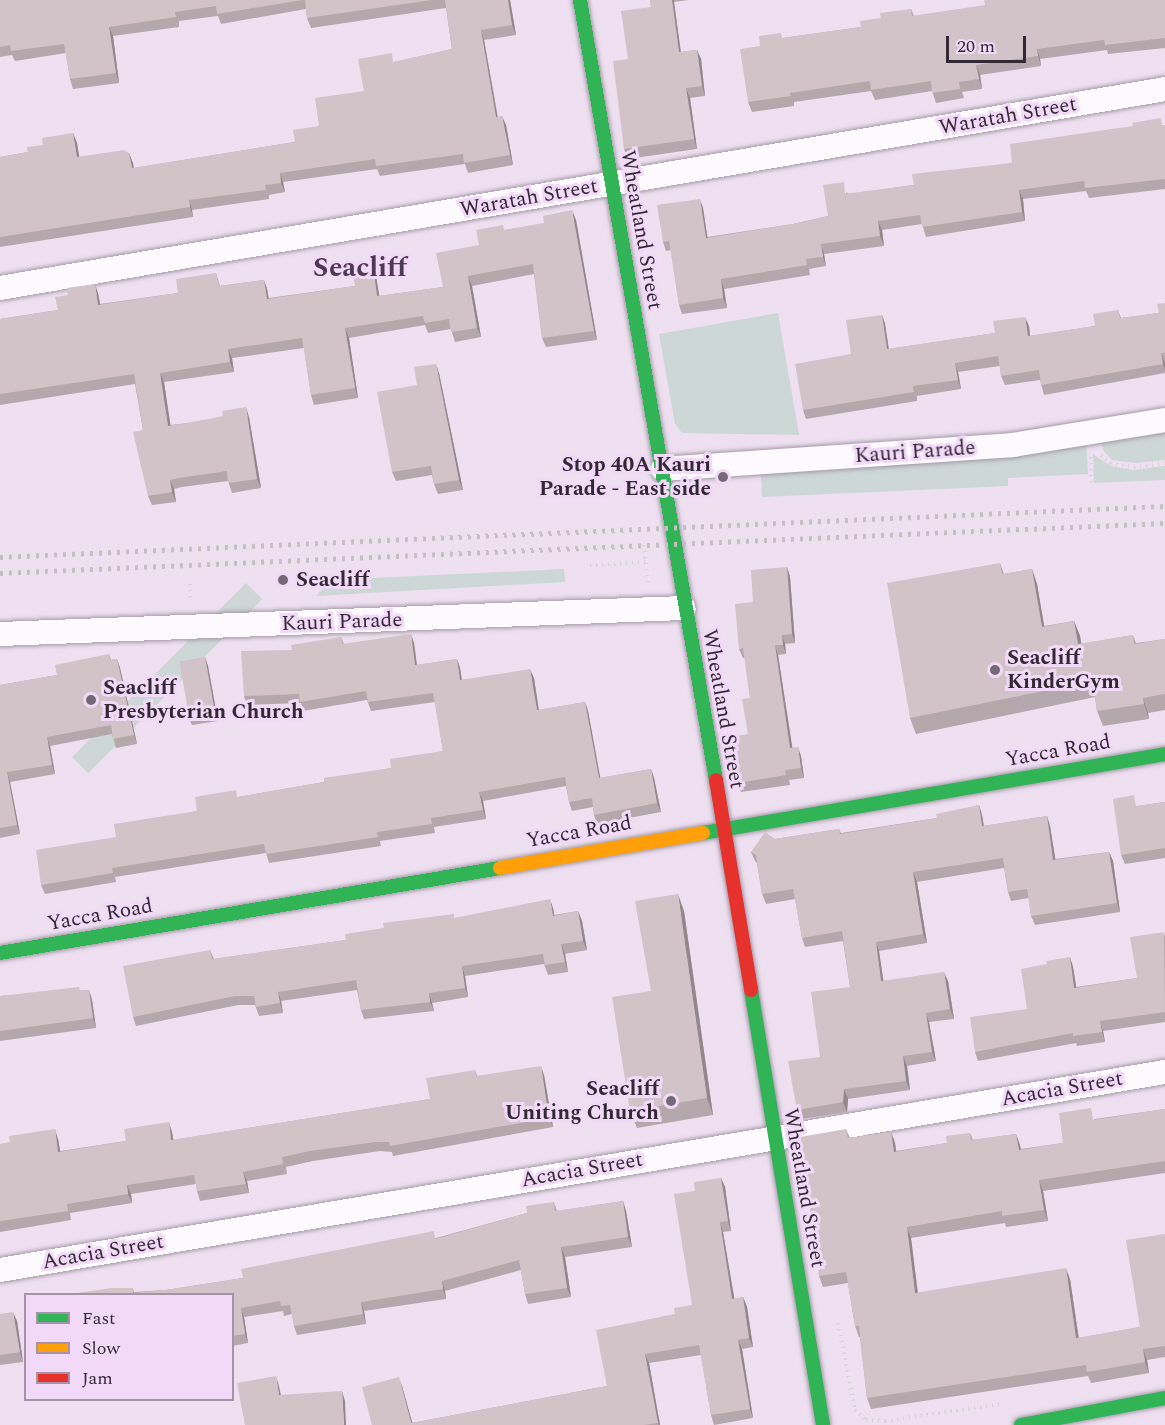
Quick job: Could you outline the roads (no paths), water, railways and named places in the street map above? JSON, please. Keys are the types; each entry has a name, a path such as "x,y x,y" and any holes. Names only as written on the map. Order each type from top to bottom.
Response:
{"street":[{"name":"Wheatland Street","path":"580,0 663,469 684,608 824,1425"},
{"name":"Waratah Street","path":"0,288 1165,90"},
{"name":"Kauri Parade","path":"663,469 1013,445 1165,420"},
{"name":"Kauri Parade","path":"0,634 684,608"},
{"name":"Yacca Road","path":"0,953 1165,754"},
{"name":"Acacia Street","path":"0,1269 1165,1072"},
{"path":"1021,1425 1165,1398"}],"railway":[{"path":"0,557 1165,506"},
{"path":"0,573 1165,523"}],"place":[{"name":"Stop 40A Kauri Parade - East side","path":"723,477"},
{"name":"Seacliff","path":"283,580"},
{"name":"Seacliff KinderGym","path":"995,670"},
{"name":"Seacliff Presbyterian Church","path":"91,700"},
{"name":"Seacliff Uniting Church","path":"671,1101"}],"district":[{"name":"Seacliff","path":"360,269"}]}
